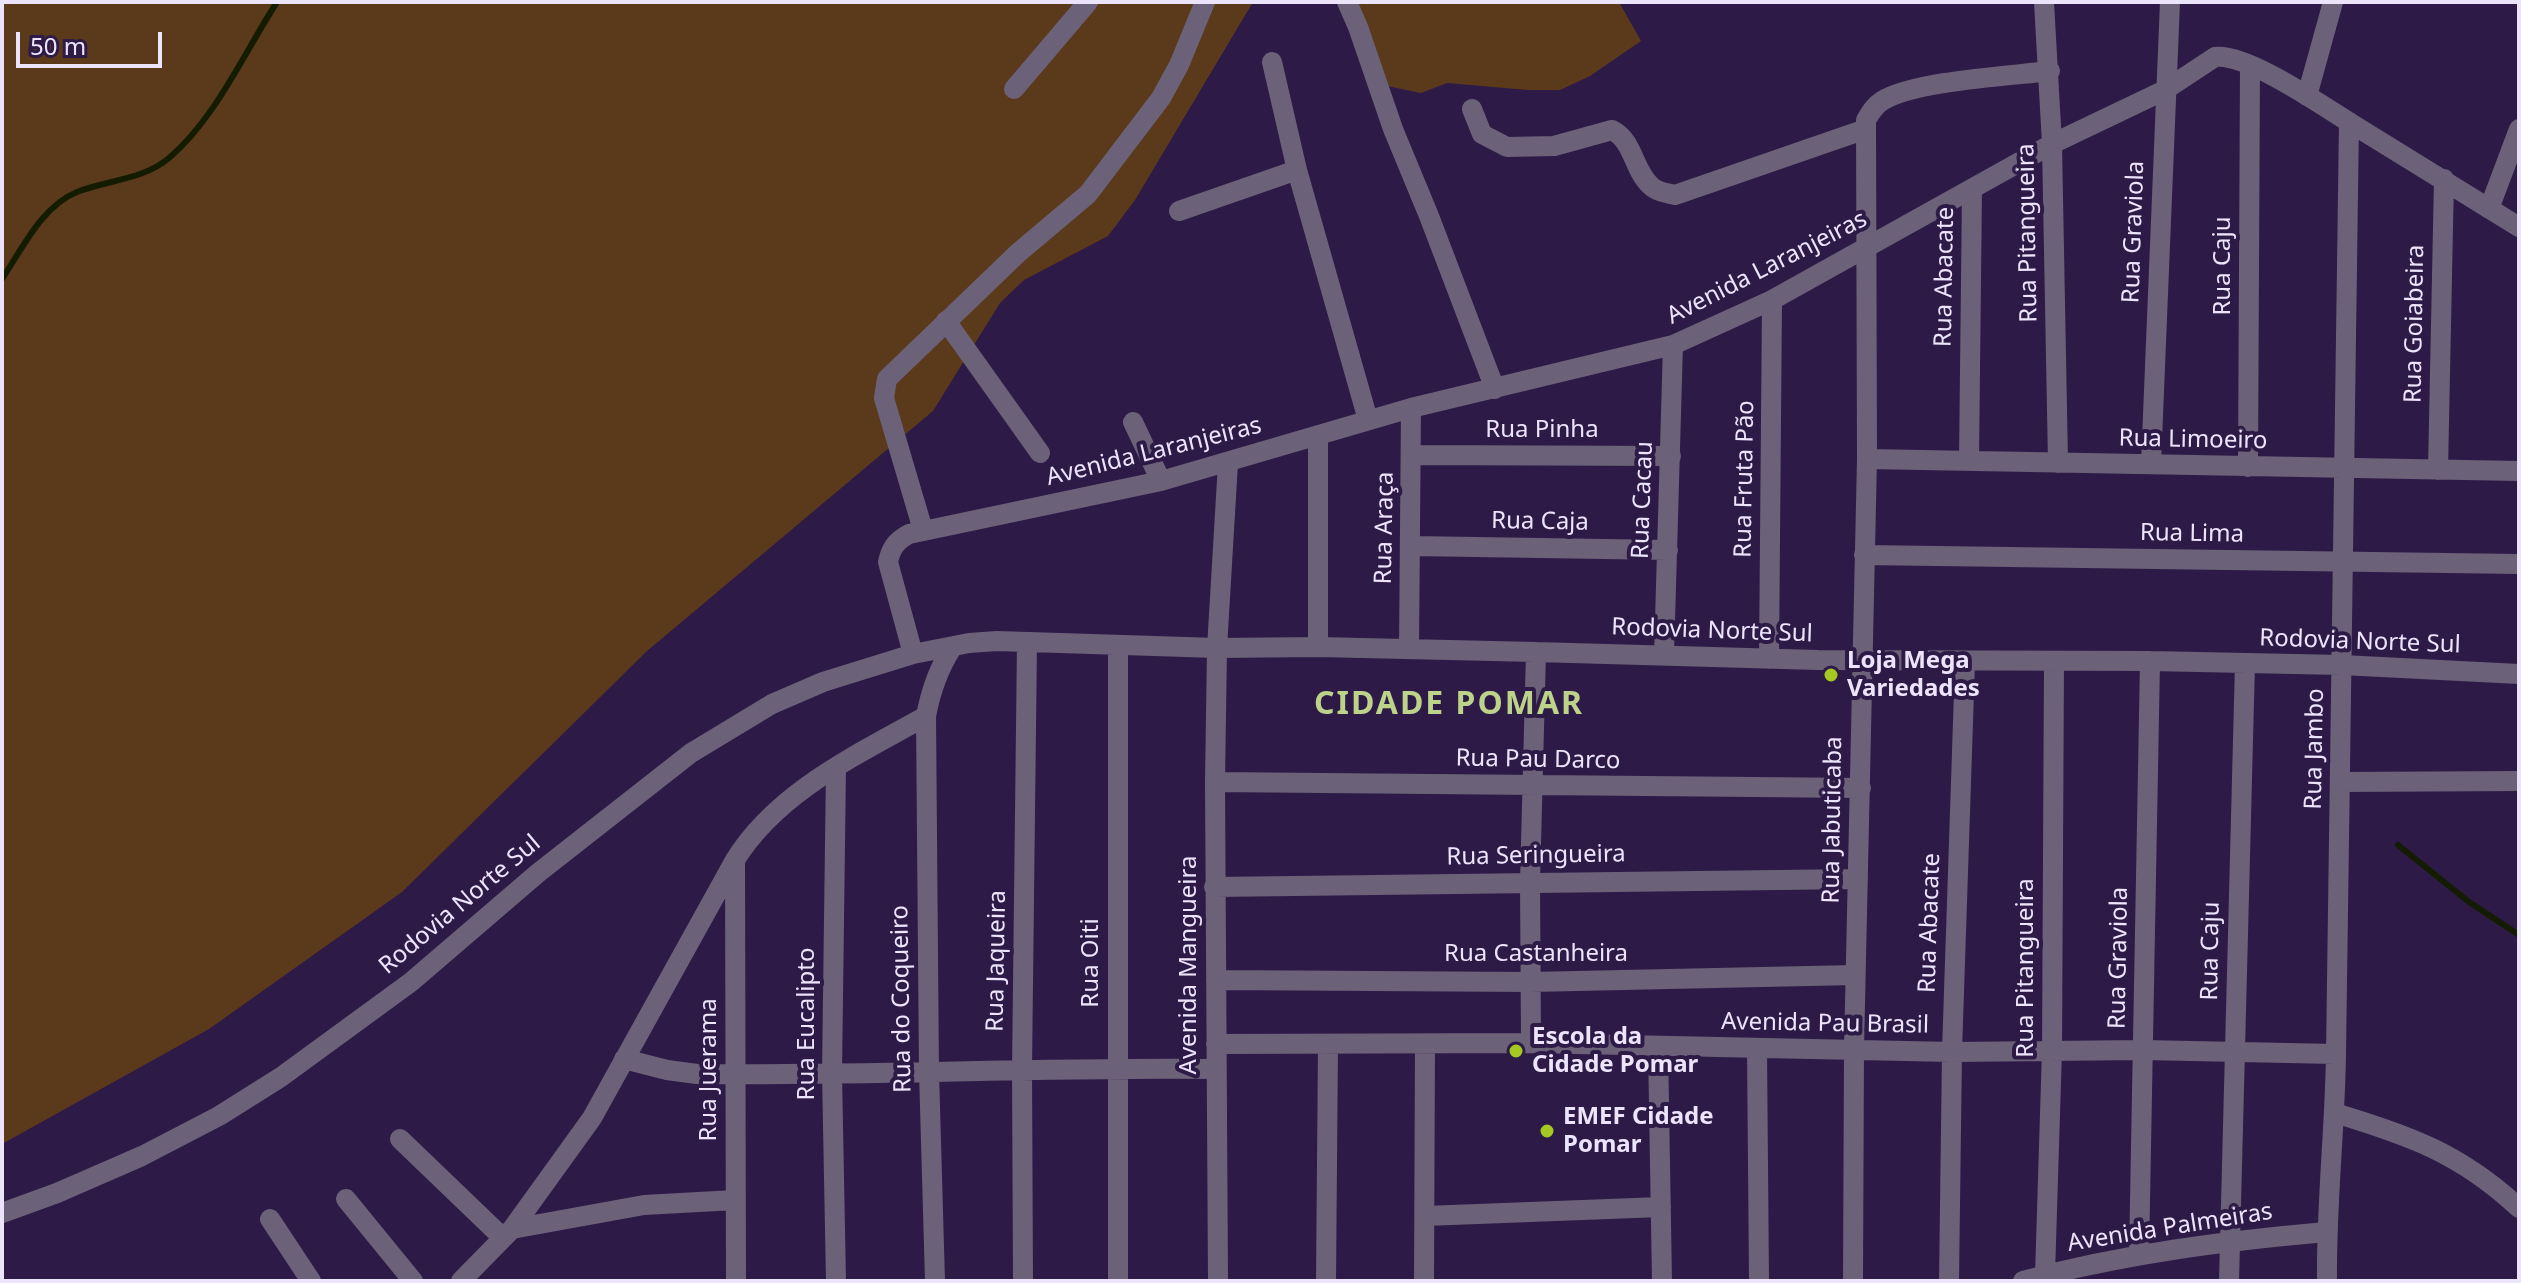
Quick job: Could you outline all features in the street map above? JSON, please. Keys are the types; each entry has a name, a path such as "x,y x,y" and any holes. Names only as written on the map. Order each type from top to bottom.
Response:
{"street":[{"path":"1014,89 1088,2"},
{"path":"923,530 884,391 892,374 1095,185 1161,98 1179,65 1205,2"},
{"path":"1347,2 1495,389"},
{"name":"Rua Pitangueira","path":"2044,2 2050,71 2058,463"},
{"name":"Rua Graviola","path":"2151,464 2170,2"},
{"path":"2307,96 2333,2"},
{"name":"Avenida Laranjeiras","path":"913,654 888,562 891,550 899,540 923,530 1161,481 1411,408 1673,345 1772,300 2052,144 2165,90 2215,57 2225,57 2250,66 2307,96 2519,227"},
{"path":"1272,62 1297,170 1368,420"},
{"name":"Rua Caju","path":"2248,467 2250,66"},
{"path":"1472,109 1482,134 1507,147 1554,146 1612,130 1623,135 1640,171 1652,187 1675,195 1866,125 1877,104 1895,95 1975,80 2050,71"},
{"name":"Rua Jambo","path":"2327,1281 2326,1232 2335,1113 2349,122"},
{"name":"Rua Jabuticaba","path":"1853,1281 1855,975 1867,459 1866,125"},
{"path":"2489,209 2519,129"},
{"path":"1179,211 1297,170"},
{"name":"Rua Goiabeira","path":"2438,470 2444,179"},
{"name":"Rua Abacate","path":"1969,461 1972,190"},
{"name":"Rua Fruta Pão","path":"1769,659 1772,300"},
{"path":"946,321 1040,453"},
{"name":"Rua Cacau","path":"1664,655 1673,345"},
{"name":"Rua Araça","path":"1409,649 1411,408"},
{"path":"1133,422 1161,481"},
{"path":"1318,435 1318,647"},
{"name":"Rua Pinha","path":"1412,455 1671,456"},
{"name":"Rua Limoeiro","path":"1867,459 2519,471"},
{"name":"Avenida Mangueira","path":"1218,1281 1215,782 1217,648 1228,463"},
{"name":"Rua Caja","path":"1411,546 1668,550"},
{"name":"Rua Lima","path":"1864,555 2519,564"},
{"name":"Rodovia Norte Sul","path":"2,1213 142,1156 219,1116 281,1077 411,982 538,873 691,753 772,704 823,682 913,654 983,642 1027,642 1863,661 2342,665 2519,674"},
{"name":"Rua Jaqueira","path":"1023,1281 1027,642"},
{"name":"Rua Oiti","path":"1118,645 1118,1281"},
{"path":"461,1281 508,1234 592,1118 735,860 757,828 836,767 926,716 940,665 952,648"},
{"path":"1531,1043 1530,882 1536,652"},
{"name":"Rua Pitangueira","path":"2045,1275 2052,1050 2054,661"},
{"name":"Rua Graviola","path":"2139,1255 2150,661"},
{"name":"Rua Abacate","path":"1949,1281 1952,1052 1965,662"},
{"name":"Rua Caju","path":"2229,1281 2245,663"},
{"name":"Rua do Coqueiro","path":"926,716 929,1072 935,1281"},
{"name":"Rua Eucalipto","path":"836,767 832,1073 836,1281"},
{"path":"2341,782 2519,781"},
{"name":"Rua Pau Darco","path":"1215,782 1861,788"},
{"name":"Rua Juerama","path":"735,860 736,1281"},
{"name":"Rua Seringueira","path":"1214,887 1858,879"},
{"name":"Rua Castanheira","path":"1216,980 1530,982 1855,975"},
{"name":"Avenida Pau Brasil","path":"1216,1044 1531,1043 1952,1052 2143,1050 2336,1054"},
{"path":"1424,1281 1425,1044"},
{"path":"1326,1281 1328,1045"},
{"path":"1658,1046 1662,1281"},
{"path":"1757,1049 1759,1281"},
{"path":"624,1059 679,1072 735,1074 1216,1069"},
{"path":"2335,1113 2433,1147 2469,1166 2519,1208"},
{"path":"400,1139 508,1234"},
{"path":"346,1199 413,1281"},
{"path":"508,1234 644,1205 735,1200"},
{"path":"1425,1216 1661,1207"},
{"path":"270,1219 311,1281"},
{"name":"Avenida Palmeiras","path":"2023,1281 2139,1255 2229,1240 2326,1232"}],"shaded area":[{"path":"2,2 1253,2 1135,200 1108,236 1024,280 1000,303 933,411 647,651 402,892 209,1029 2,1144"},
{"path":"1342,2 1619,2 1641,41 1590,76 1560,90 1447,83 1421,93 1382,85"}],"waterway":[{"path":"2,279 53,207 77,192 148,171 169,158 185,142 215,105 277,2"},
{"path":"2398,845 2469,902 2519,935"}],"place":[{"name":"Loja Mega Variedades","path":"1831,675"},
{"name":"Escola da Cidade Pomar","path":"1516,1051"},
{"name":"EMEF Cidade Pomar","path":"1547,1131"}],"district":[{"name":"CIDADE POMAR","path":"1449,705"}]}
